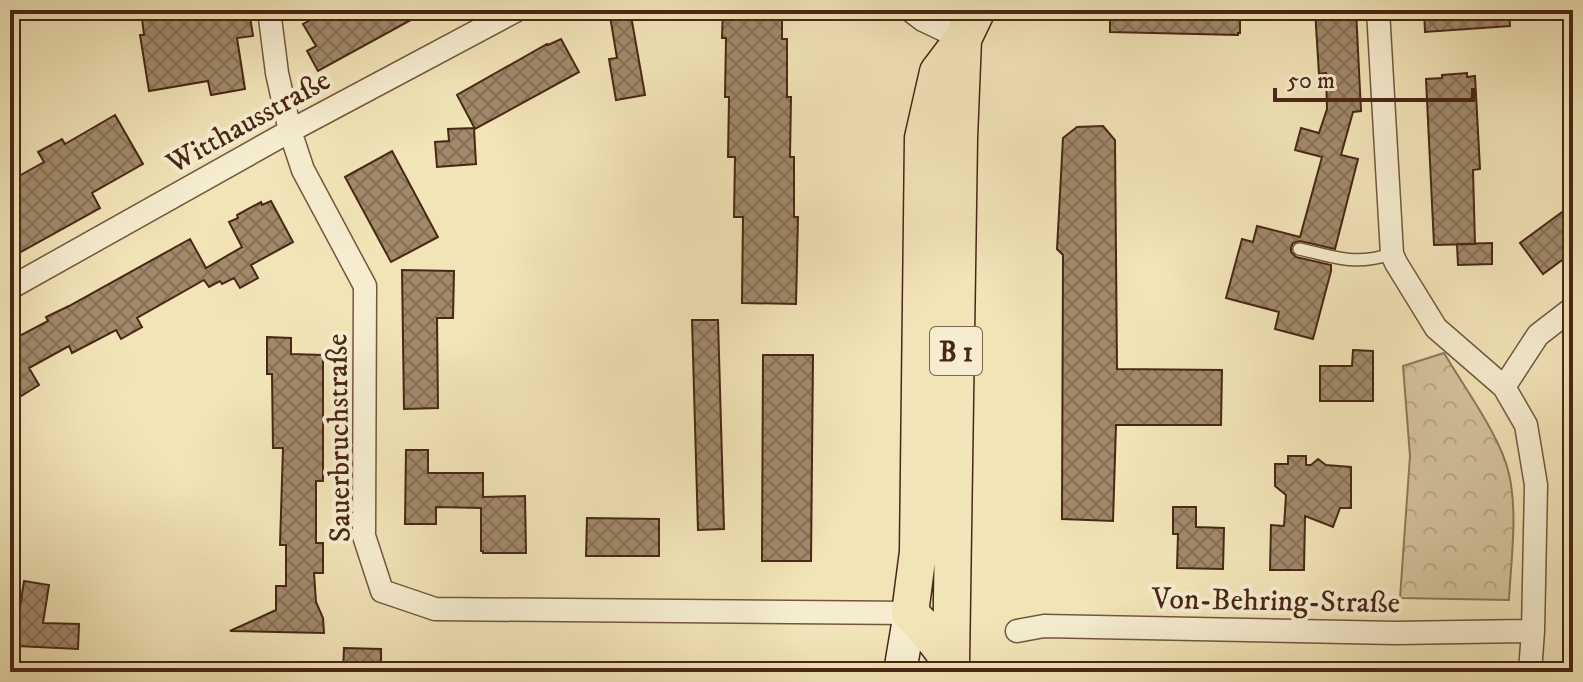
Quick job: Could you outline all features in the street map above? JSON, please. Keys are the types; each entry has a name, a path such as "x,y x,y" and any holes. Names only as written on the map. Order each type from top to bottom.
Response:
{"main road":[{"name":"B 1","path":"952,667 910,613 918,552 923,138 938,72 970,24"},
{"name":"B 1","path":"952,667 959,138 970,24"},
{"path":"900,672 910,613"}],"street":[{"name":"Sauerbruchstraße","path":"269,10 277,73 290,131 303,170 365,286 364,536 382,591 435,609 910,613"},
{"name":"Witthausstraße","path":"10,288 290,131 517,10"},
{"path":"910,10 923,20 970,24"},
{"path":"1378,10 1394,258 1436,328 1504,387 1526,425 1536,485 1530,672"},
{"path":"1504,387 1538,335 1573,308"},
{"name":"Von-Behring-Straße","path":"1017,631 1044,626 1396,633 1533,631"}],"lane":[{"path":"1299,249 1355,261 1394,258"}],"green space":[{"path":"1444,353 1490,428 1509,474 1513,521 1509,600 1400,598 1410,456 1403,366"}],"building":[{"path":"141,10 249,10 253,36 237,38 245,89 211,95 208,81 149,91 140,35 144,35"},
{"path":"328,10 429,10 318,71 307,51 316,46 303,24"},
{"path":"609,10 630,10 645,95 616,100 609,59 617,58"},
{"path":"723,10 782,10 782,39 787,39 787,97 791,97 790,157 794,157 794,217 798,217 796,304 742,303 743,217 734,217 735,157 728,157 729,97 725,97"},
{"path":"1110,10 1240,10 1240,33 1110,32"},
{"path":"1315,10 1356,10 1361,111 1353,112 1341,155 1358,159 1335,249 1300,241 1293,243 1291,248 1296,257 1331,265 1313,339 1275,329 1279,312 1226,298 1242,239 1253,242 1257,226 1300,237 1322,157 1295,150 1301,128 1319,133 1327,109 1326,73 1319,74"},
{"path":"1424,10 1509,10 1510,26 1425,32"},
{"path":"561,39 579,72 475,129 457,95"},
{"path":"1467,73 1467,77 1475,76 1480,169 1473,170 1475,244 1434,245 1426,79"},
{"path":"115,115 143,164 92,193 100,208 10,258 10,181 44,162 38,152 62,139 65,144"},
{"path":"1103,126 1115,140 1117,369 1222,370 1221,425 1116,425 1113,521 1062,519 1063,255 1057,249 1063,138 1077,127"},
{"path":"474,128 476,164 437,167 435,142 449,141 448,129"},
{"path":"392,151 438,237 391,262 345,177"},
{"path":"271,201 293,242 251,265 258,278 240,288 234,278 209,287 204,280 137,318 142,327 121,339 116,330 72,353 69,346 29,368 39,385 10,403 10,336 12,340 48,321 46,317 190,239 206,268 242,247 229,222 261,202 262,205"},
{"path":"1573,204 1573,252 1543,274 1520,243"},
{"path":"1492,243 1492,264 1458,265 1457,244"},
{"path":"402,270 454,271 453,318 437,318 438,408 404,409"},
{"path":"692,320 718,320 724,529 698,530"},
{"path":"267,337 291,338 291,354 323,355 323,481 316,481 316,543 323,543 323,573 314,573 316,602 323,618 324,633 230,631 276,610 276,586 286,586 286,545 280,545 283,448 273,448 272,374 267,374"},
{"path":"1353,350 1373,351 1373,401 1320,401 1320,366 1352,366"},
{"path":"763,355 813,355 811,561 762,561"},
{"path":"406,450 428,450 428,473 483,473 483,497 525,496 526,553 481,551 481,508 436,507 436,524 405,524"},
{"path":"1288,456 1306,456 1306,465 1318,459 1326,465 1351,467 1351,508 1340,508 1333,527 1305,516 1304,570 1270,570 1271,525 1284,526 1286,495 1275,486 1275,464 1288,464"},
{"path":"1173,507 1196,507 1196,527 1224,528 1223,569 1177,568 1178,534 1173,534"},
{"path":"587,518 659,519 659,556 586,556"},
{"path":"24,581 49,585 43,623 79,624 78,649 17,646"},
{"path":"344,648 381,649 381,672 343,672"}]}
